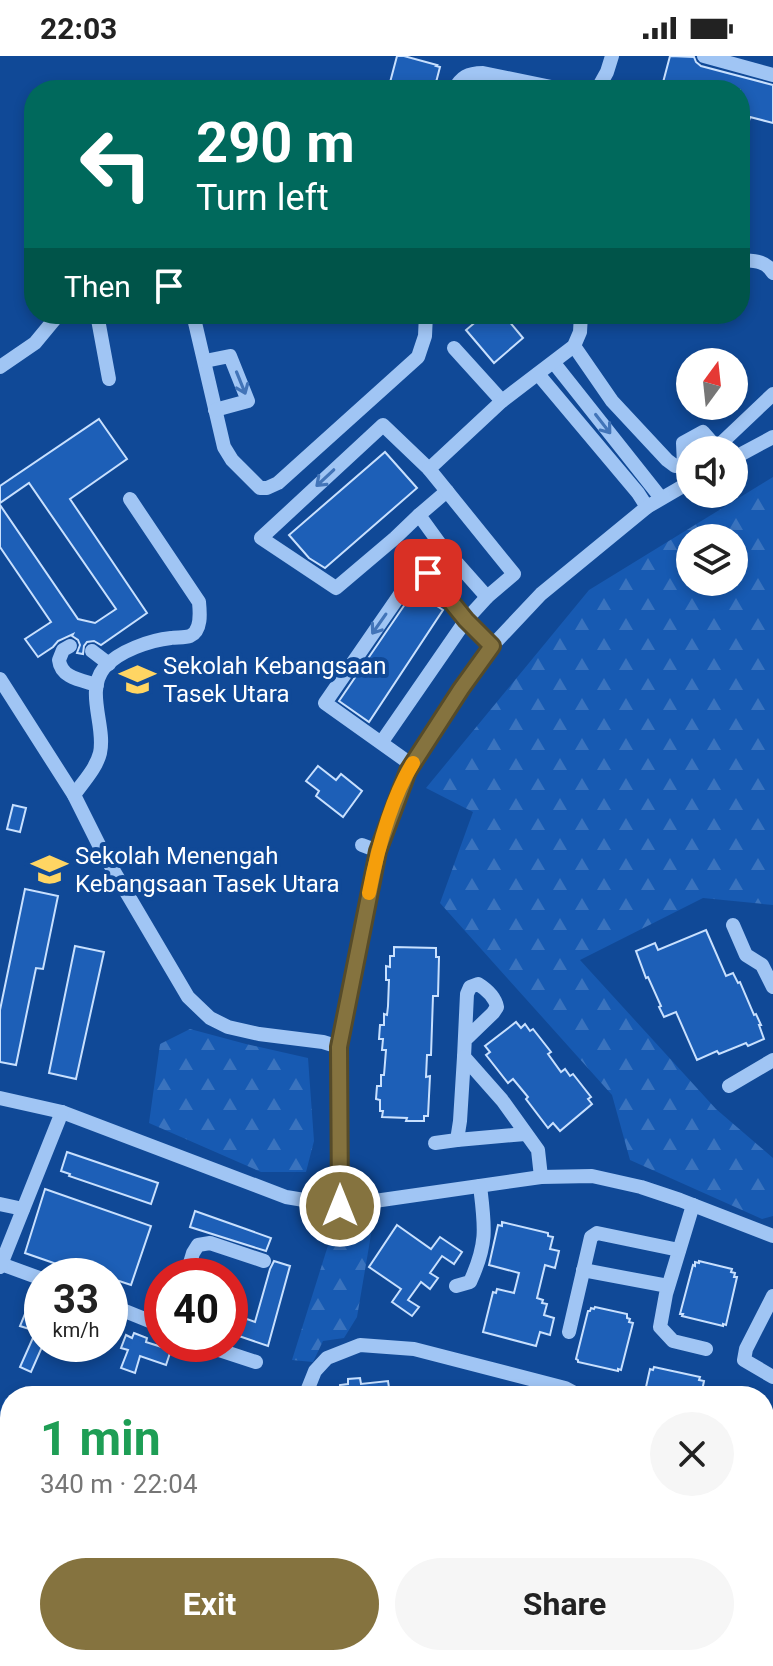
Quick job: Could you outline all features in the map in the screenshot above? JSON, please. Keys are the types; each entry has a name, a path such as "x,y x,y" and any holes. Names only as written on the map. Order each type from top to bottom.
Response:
{"street":[{"path":"603,80 612,56"},
{"path":"704,56 773,75"},
{"path":"459,80 472,73 483,73 517,80"},
{"path":"750,260 760,261 773,273"},
{"path":"0,367 35,343 51,324"},
{"path":"99,324 109,379"},
{"path":"196,324 224,447 232,460 260,488 278,483 418,357 426,324"},
{"path":"429,469 502,401 574,346 580,324"},
{"path":"574,346 612,401 676,466"},
{"path":"454,348 502,401"},
{"path":"205,361 230,356 248,401 215,410"},
{"path":"554,363 661,498"},
{"path":"538,374 647,507"},
{"path":"729,436 773,394"},
{"path":"381,743 466,620 514,574 447,491 429,469 383,425 261,538 336,588 447,491"},
{"path":"748,450 773,437"},
{"path":"340,1206 339,1047 378,851 408,773 492,646 541,594 647,507 676,490"},
{"path":"74,795 100,754 97,685 104,668 145,643 190,636 197,629 200,616 199,602 130,499"},
{"path":"419,515 487,597"},
{"path":"408,773 381,743 325,703 410,580 428,573 466,620 492,646"},
{"path":"70,646 63,650 59,660 62,671 97,685"},
{"path":"92,651 109,664"},
{"path":"0,679 74,795 102,851 188,997 210,1018 228,1027 339,1047"},
{"path":"362,845 378,851"},
{"path":"733,925 746,955 762,965 773,987"},
{"path":"457,1140 465,1040"},
{"path":"464,1057 502,1100 538,1150 541,1177"},
{"path":"729,1086 773,1060"},
{"path":"0,1098 62,1112 286,1197 340,1206 541,1177 592,1176 641,1187 773,1236"},
{"path":"24,1273 1,1265 62,1112"},
{"path":"435,1143 525,1134"},
{"path":"456,1286 470,1282 483,1247 480,1186"},
{"path":"0,1204 23,1209"},
{"path":"693,1205 668,1286 660,1327 673,1341 706,1349"},
{"path":"569,1332 591,1237 597,1233 679,1250"},
{"path":"191,1258 198,1245 210,1243 264,1261"},
{"path":"583,1270 668,1286"},
{"path":"773,1296 746,1349 744,1360 773,1377"},
{"path":"309,1386 315,1371 327,1358 360,1345 414,1349 557,1386"},
{"path":"248,1359 256,1362"}],"green space":[{"path":"773,477 773,905 703,898 580,960 716,1109 773,1158 773,1216 762,1219 630,1160 612,1095 440,903 473,812 426,788 589,590 676,537 676,596 748,596 748,524 696,524 723,508 748,508 748,492"},
{"path":"190,1029 308,1058 314,1141 306,1172 261,1172 149,1123 160,1044"},
{"path":"374,1217 357,1317 344,1338 323,1341 313,1362 292,1360 336,1220"}],"building":[{"path":"397,56 440,67 437,80 391,80"},
{"path":"670,56 694,57 701,66 773,85 773,123 750,117 750,80 664,80"},
{"path":"473,324 511,324 523,338 494,363 466,330"},
{"path":"99,419 127,459 70,499 147,613 101,645 94,641 87,642 83,654 77,653 80,645 73,634 38,657 25,639 51,622 0,547 0,505 78,619 95,623 116,609 29,483 0,503 0,486"},
{"path":"385,452 417,488 325,568 309,558 289,535"},
{"path":"414,591 443,610 369,722 339,701"},
{"path":"318,766 336,780 341,774 362,791 343,817 316,796 319,791 306,781"},
{"path":"13,805 26,808 20,832 7,829"},
{"path":"25,889 58,896 43,969 36,968 16,1065 0,1062 0,1010"},
{"path":"706,930 726,976 733,973 740,982 761,1025 764,1039 719,1054 717,1051 697,1060 676,1012 664,1017 636,951 655,943 658,950"},
{"path":"75,946 104,952 76,1079 49,1073"},
{"path":"394,947 436,948 436,957 439,957 438,996 433,996 431,1055 427,1055 426,1077 430,1076 428,1116 424,1116 424,1121 382,1117 380,1100 376,1099 377,1086 381,1086 381,1075 384,1075 386,1050 382,1050 383,1039 379,1039 380,1025 384,1025 388,1006 386,966 390,967"},
{"path":"516,1022 521,1028 525,1024 530,1031 533,1029 551,1052 548,1054 561,1072 565,1069 570,1076 573,1074 591,1097 588,1099 592,1104 560,1131 553,1123 548,1128 513,1079 508,1083 486,1055 490,1052 485,1046"},
{"path":"67,1152 158,1183 151,1204 69,1176 61,1171"},
{"path":"45,1189 151,1226 131,1285 128,1284 128,1258 39,1258 25,1253"},
{"path":"195,1211 271,1238 266,1251 190,1227"},
{"path":"502,1222 548,1233 553,1237 550,1249 559,1251 555,1268 545,1265 537,1298 547,1304 544,1315 554,1318 550,1335 540,1332 536,1346 483,1332 493,1292 496,1293 497,1289 514,1293 519,1273 489,1265 498,1225 502,1226"},
{"path":"397,1225 431,1249 440,1237 462,1252 454,1264 442,1256 430,1273 438,1278 430,1289 421,1282 408,1300 419,1307 412,1316 392,1302 401,1289 369,1267"},
{"path":"274,1261 290,1266 268,1346 248,1339 248,1319 255,1322"},
{"path":"699,1261 732,1269 734,1277 737,1277 726,1325 680,1314 693,1265"},
{"path":"595,1307 627,1314 629,1322 633,1323 621,1370 578,1362 576,1359 588,1311"},
{"path":"134,1333 144,1337 144,1357 140,1356 135,1373 121,1368 123,1362 128,1362 128,1336 132,1338"},
{"path":"24,1358 24,1362 35,1362 31,1372 20,1367"},
{"path":"654,1367 700,1377 699,1380 704,1381 703,1386 646,1386 650,1369"},
{"path":"360,1378 361,1384 388,1381 389,1386 340,1386 348,1384 348,1379"}],"slow traffic":[{"path":"369,893 378,851 402,784 413,763"}],"place":[{"name":"Sekolah Kebangsaan Tasek Utara","path":"137,680"},
{"name":"Sekolah Menengah Kebangsaan Tasek Utara","path":"49,870"}],"route":[{"path":"340,1206 339,1047 378,851 408,771 492,646 466,620 428,573"}]}
